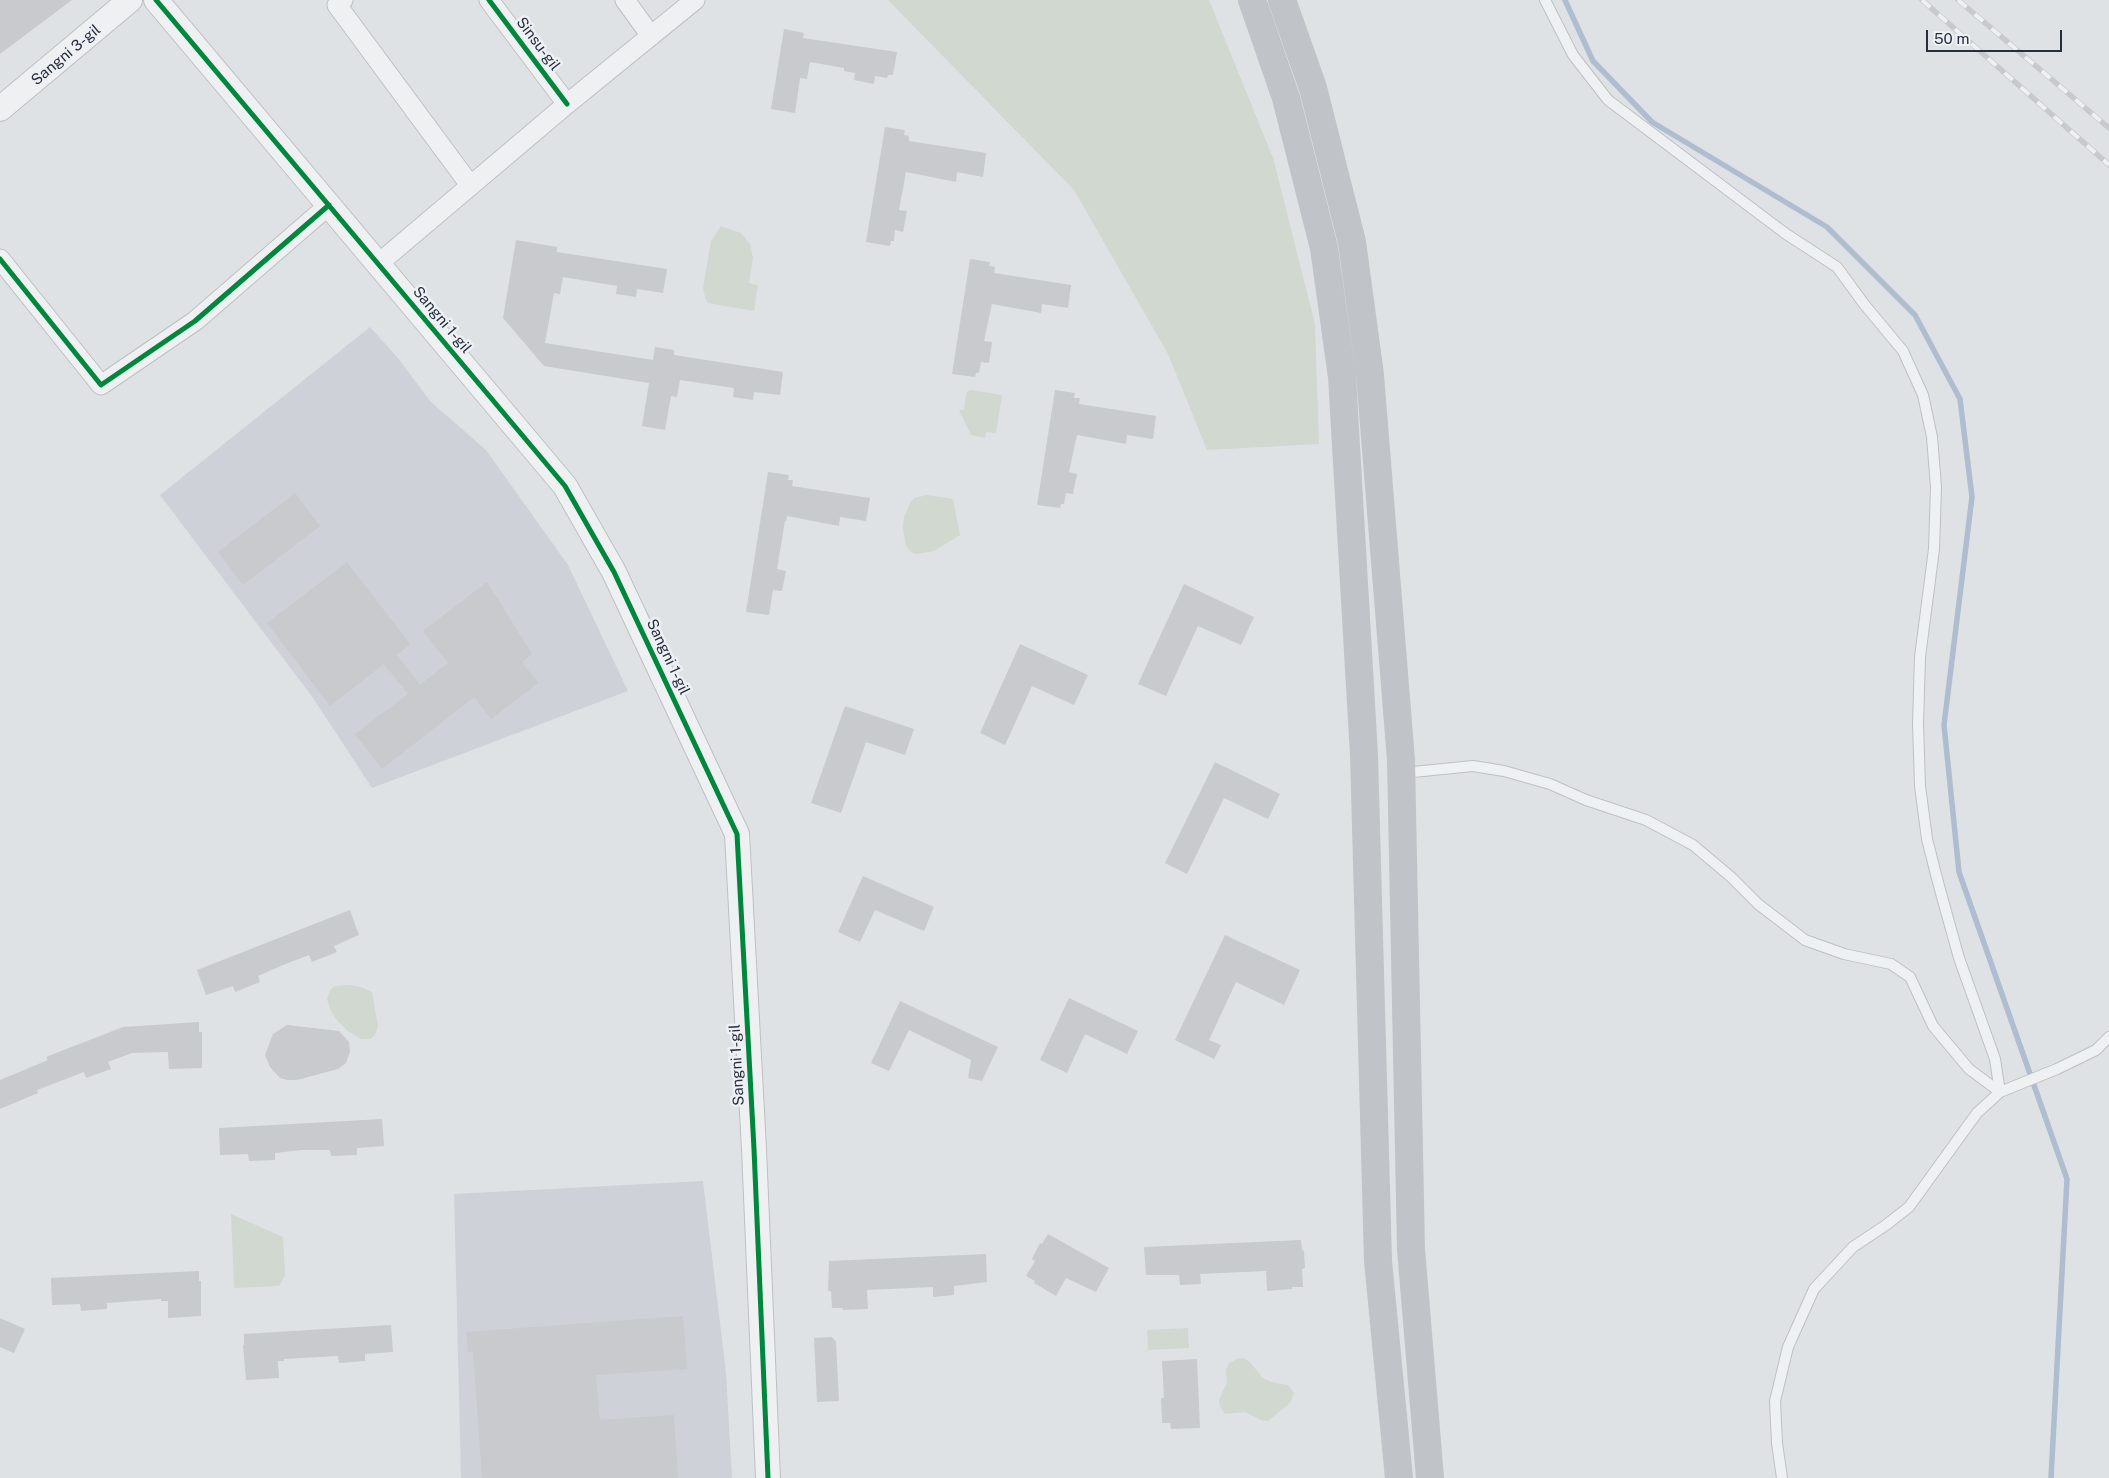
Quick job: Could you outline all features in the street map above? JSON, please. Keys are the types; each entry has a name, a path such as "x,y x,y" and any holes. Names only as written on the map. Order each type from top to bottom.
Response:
{"main road":[{"path":"1252,0 1286,98 1324,248 1342,377 1364,755 1378,1262 1399,1478"},
{"path":"1282,0 1313,88 1352,242 1370,375 1402,773 1411,1249 1430,1478"}],"street":[{"name":"Sangni 3-gil","path":"0,109 130,0"},
{"name":"Sangni 1-gil","path":"156,0 566,486 614,572 737,834 754,1150 768,1478"},
{"path":"343,0 337,5 470,185"},
{"name":"Sinsu-gil","path":"489,0 567,104"},
{"path":"626,0 651,36"},
{"path":"378,264 567,104 695,0"},
{"path":"0,259 101,385 195,321 329,206"}],"lane":[{"path":"1545,0 1572,55 1608,100 1786,234 1837,267 1864,304 1903,351 1923,395 1932,437 1936,487 1934,549 1920,657 1918,724 1920,786 1927,839 1939,886 1960,958 1995,1059 2004,1091"},
{"path":"1402,773 1473,766 1504,770 1550,784 1586,800 1646,820 1686,841 1731,877 1758,904 1805,940 1844,954 1891,964 1910,977 1933,1026 1969,1069 2004,1091"},
{"path":"1782,1478 1777,1443 1775,1401 1788,1347 1814,1289 1853,1247 1909,1207 1977,1113 2004,1091 2096,1050 2109,1037"}],"shaded area":[{"path":"888,0 1209,0 1273,158 1315,324 1319,444 1207,450 1168,354 1074,190"},
{"path":"721,226 741,233 750,244 753,258 749,283 758,285 754,311 708,303 705,297 703,288 711,241"},
{"path":"370,327 398,358 430,401 486,450 568,565 628,691 372,788 313,698 160,495"},
{"path":"970,390 1002,395 996,433 986,432 985,438 971,435 959,410 964,410 966,393"},
{"path":"927,495 953,499 960,535 934,551 916,554 911,552 906,546 903,528 904,517 914,498"},
{"path":"335,986 361,987 372,992 378,1026 375,1035 370,1039 361,1039 349,1032 336,1019 330,1009 327,999 330,990"},
{"path":"703,1181 726,1373 732,1478 461,1478 454,1194"},
{"path":"231,1214 283,1237 285,1275 279,1286 234,1288"},
{"path":"1188,1328 1189,1348 1148,1350 1147,1330"},
{"path":"1243,1358 1249,1361 1263,1378 1271,1382 1288,1385 1294,1393 1290,1403 1268,1421 1261,1420 1245,1412 1225,1414 1220,1407 1219,1400 1227,1382 1226,1369 1229,1363"}],"building":[{"path":"0,0 72,0 0,54"},
{"path":"784,29 804,33 803,38 897,52 893,75 888,75 887,78 875,76 874,84 854,80 855,73 844,71 844,68 810,62 807,79 800,78 795,113 771,109"},
{"path":"885,127 905,130 904,135 909,136 909,141 986,153 983,177 957,172 956,182 906,172 899,210 907,211 903,232 895,230 894,241 891,241 890,246 866,242"},
{"path":"516,240 557,247 557,252 667,269 663,293 637,289 636,297 616,294 617,286 563,277 560,294 554,293 545,343 653,360 655,347 674,350 674,355 783,372 780,395 754,392 753,400 733,397 734,388 680,380 677,397 671,396 665,430 642,426 649,383 544,366 503,318"},
{"path":"970,259 990,262 989,266 995,267 994,273 1071,285 1068,308 1042,304 1041,313 992,304 984,341 992,342 989,363 981,362 979,373 976,373 975,377 952,374"},
{"path":"1055,390 1075,393 1074,398 1080,398 1079,404 1156,416 1153,439 1127,435 1126,444 1077,435 1069,472 1077,474 1073,494 1066,493 1064,504 1061,504 1060,508 1037,505"},
{"path":"768,472 789,475 788,480 793,480 792,486 870,498 866,521 840,517 839,526 787,516 777,569 786,571 782,591 773,590 769,615 746,612"},
{"path":"295,493 320,526 243,585 218,552"},
{"path":"347,562 410,644 397,655 420,685 448,663 423,631 487,582 532,654 522,662 538,683 491,719 474,697 382,769 355,734 408,694 384,664 330,706 267,623"},
{"path":"1184,584 1254,617 1241,645 1198,626 1166,696 1138,684"},
{"path":"1020,644 1088,675 1074,705 1032,686 1005,745 980,733"},
{"path":"845,706 914,729 905,755 866,742 841,813 811,803"},
{"path":"1215,762 1280,794 1268,819 1224,798 1187,874 1165,863"},
{"path":"863,876 934,907 924,931 875,910 860,942 838,932"},
{"path":"350,910 359,935 334,946 337,952 312,962 309,955 283,965 258,976 260,982 235,992 233,986 206,995 197,970"},
{"path":"1225,935 1300,970 1284,1005 1236,982 1209,1040 1221,1045 1214,1059 1175,1040"},
{"path":"1069,998 1138,1031 1127,1054 1085,1034 1067,1073 1040,1060"},
{"path":"900,1001 998,1047 982,1081 968,1078 971,1060 909,1030 889,1071 871,1063"},
{"path":"199,1022 199,1032 202,1032 202,1068 169,1069 168,1052 132,1053 108,1062 111,1069 86,1078 84,1072 37,1090 38,1093 0,1109 0,1080 48,1060 46,1057 123,1027"},
{"path":"287,1025 339,1031 349,1042 350,1052 346,1063 338,1069 297,1080 280,1078 270,1067 265,1055 273,1034"},
{"path":"382,1119 384,1146 357,1148 357,1155 331,1156 330,1150 302,1150 275,1153 275,1160 249,1161 248,1154 220,1155 219,1128"},
{"path":"1048,1234 1109,1268 1096,1292 1066,1278 1056,1296 1026,1276 1035,1261 1032,1259 1040,1243 1042,1244"},
{"path":"1301,1240 1305,1268 1302,1269 1303,1287 1267,1291 1266,1271 1200,1274 1201,1284 1180,1285 1179,1275 1146,1275 1144,1247"},
{"path":"986,1254 987,1282 954,1286 954,1295 933,1297 933,1287 867,1290 868,1309 843,1310 843,1308 832,1308 831,1291 828,1291 829,1261"},
{"path":"199,1271 199,1281 201,1281 201,1316 168,1318 168,1301 161,1301 161,1299 107,1303 107,1309 81,1311 80,1304 52,1305 51,1278"},
{"path":"683,1316 687,1369 596,1375 600,1420 674,1415 678,1478 482,1478 473,1352 468,1352 466,1332"},
{"path":"0,1318 25,1329 14,1353 0,1347"},
{"path":"391,1325 393,1352 365,1354 365,1361 339,1363 338,1356 284,1359 284,1361 278,1361 279,1378 246,1380 244,1334"},
{"path":"832,1337 836,1342 839,1401 817,1402 814,1338"},
{"path":"1197,1359 1200,1428 1171,1429 1170,1423 1162,1423 1161,1398 1164,1398 1162,1361"}],"waterway":[{"path":"1565,0 1593,61 1652,122 1827,227 1915,315 1960,399 1972,497 1944,725 1959,872 2067,1179 2051,1478"}],"railway":[{"path":"1922,0 2109,165"},
{"path":"1958,0 2109,128"}],"cycle path":[{"path":"156,0 565,486 614,572 737,834 754,1149 768,1478"},
{"path":"489,0 567,104"},
{"path":"0,259 101,385 195,321 329,205"}]}
